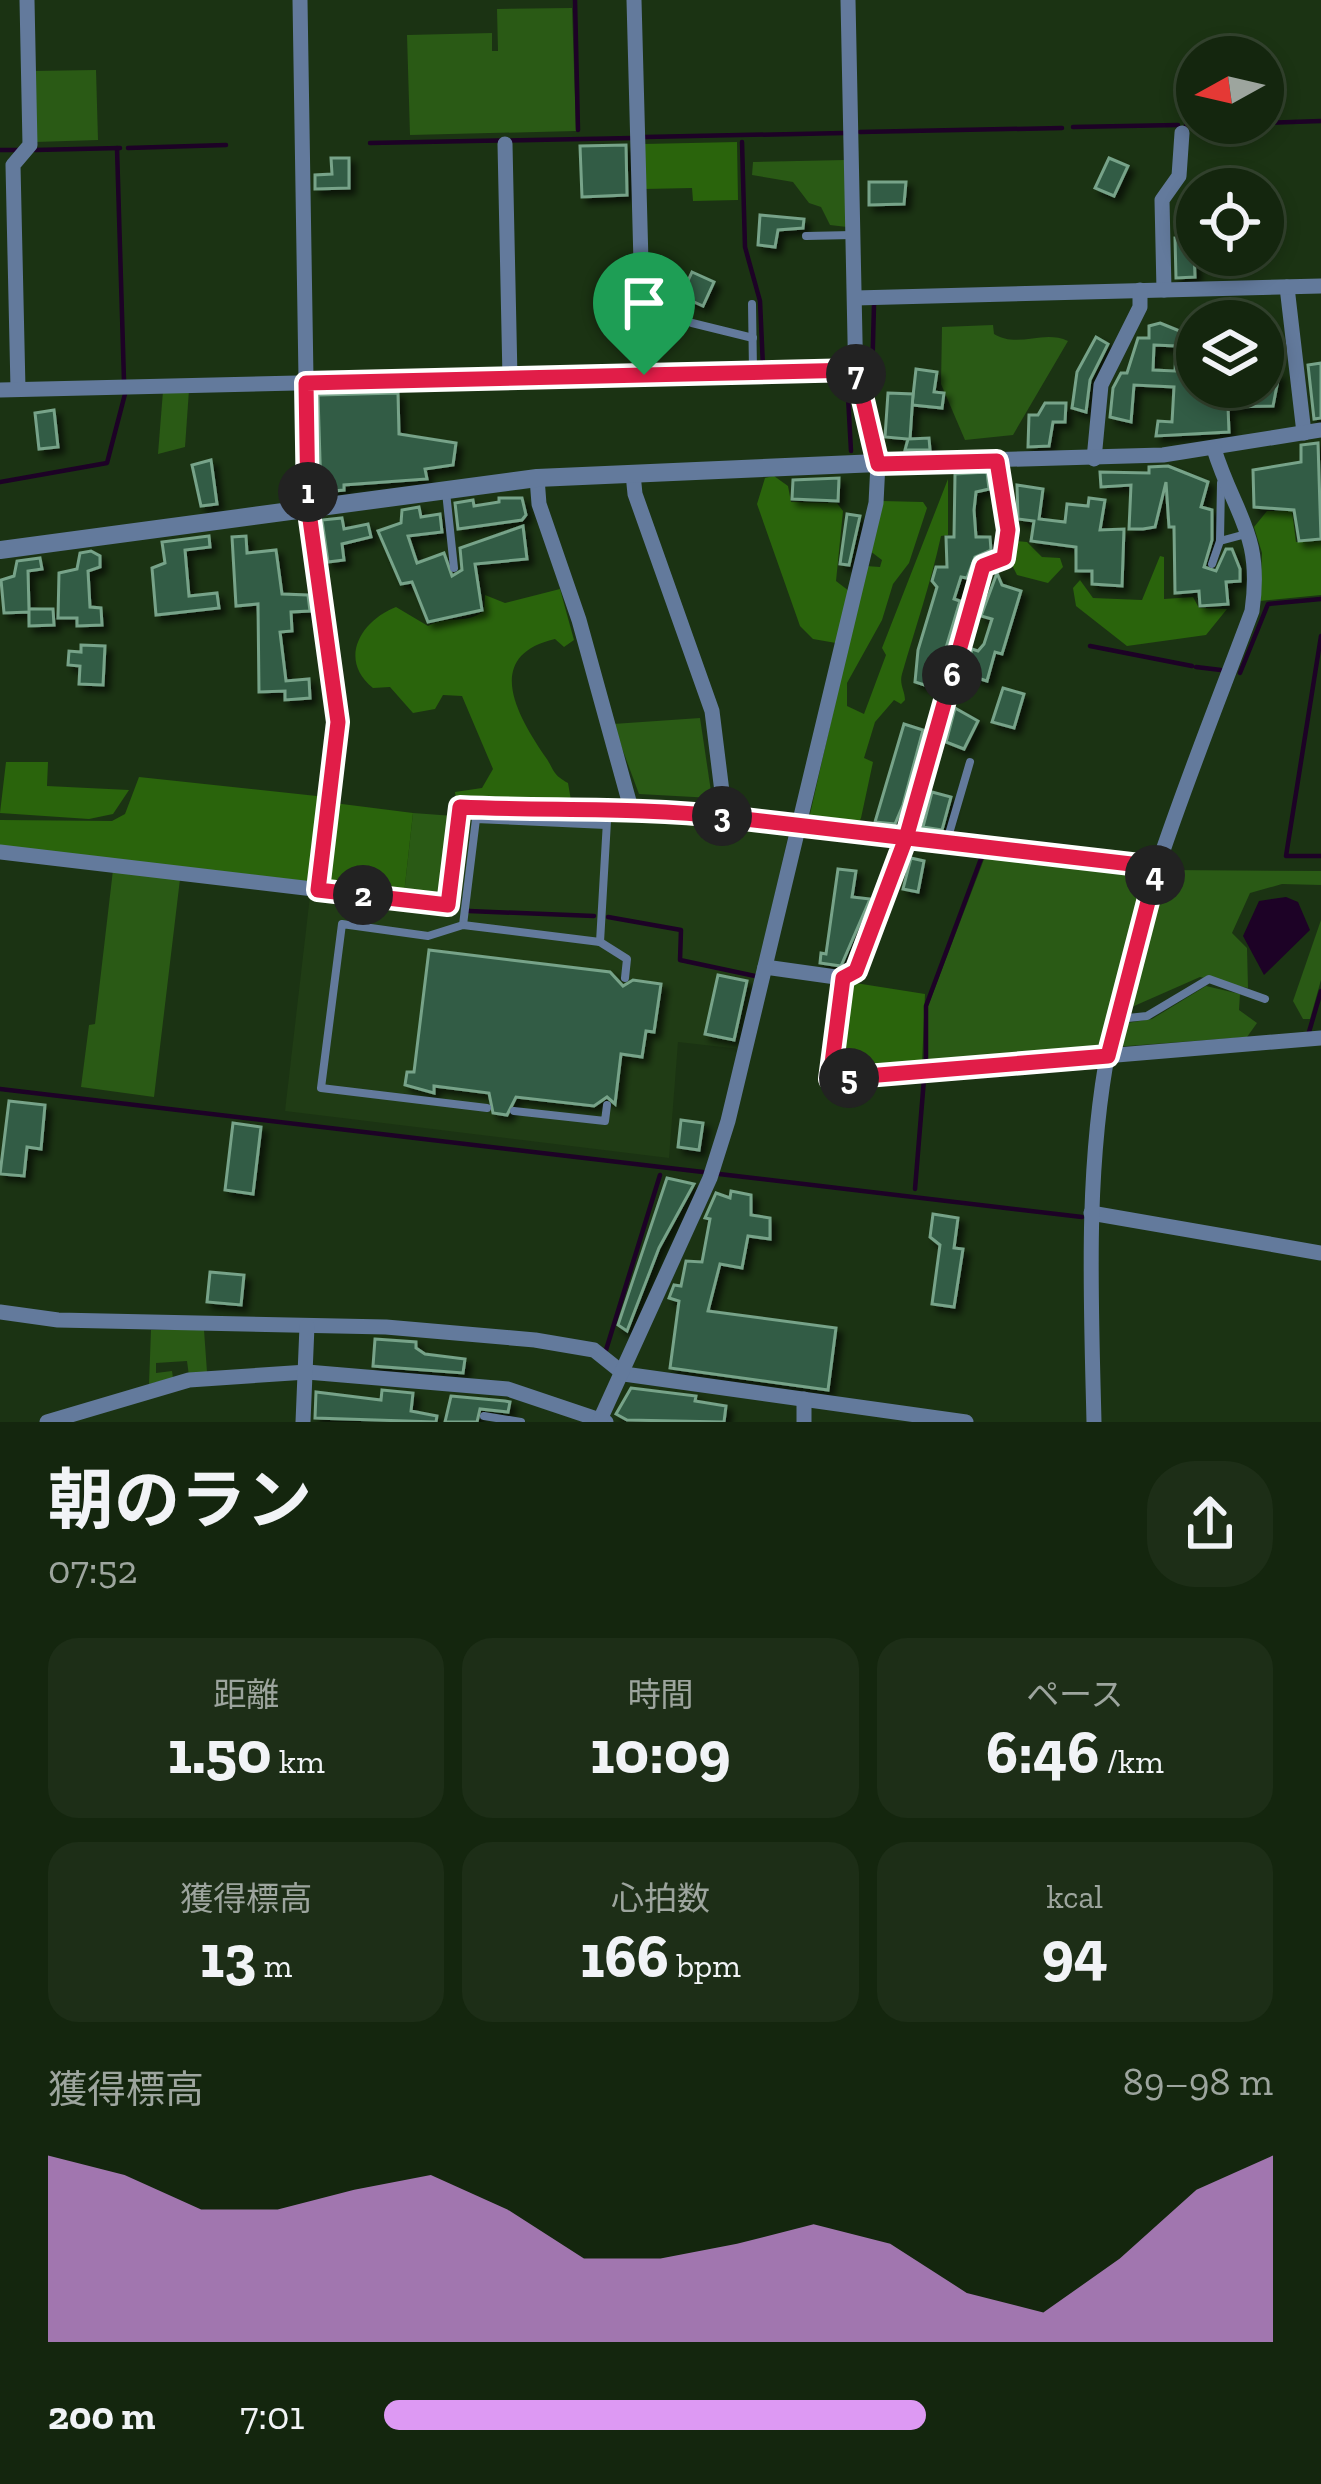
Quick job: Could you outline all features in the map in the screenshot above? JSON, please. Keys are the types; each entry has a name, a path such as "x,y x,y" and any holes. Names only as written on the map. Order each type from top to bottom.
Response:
{"street":[{"path":"27,0 30,145 13,165 9,389 856,370"},
{"path":"300,0 308,505 338,722 318,890"},
{"path":"634,0 644,375"},
{"path":"47,1422 189,1380 307,1372 508,1389 601,1421 710,1178 876,503 878,464 856,370 848,0"},
{"path":"505,144 510,378"},
{"path":"1165,290 1162,200 1179,176 1181,144"},
{"path":"0,550 536,478 1094,459 1214,449 1312,432 1287,286"},
{"path":"854,298 1321,286"},
{"path":"1094,459 1101,385 1140,307 1140,290"},
{"path":"1094,1422 1091,1213 1108,1056 1157,867 1252,611 1256,551 1214,449"},
{"path":"765,968 843,978 856,971 906,838 983,566 1004,558 1008,530 997,461"},
{"path":"633,474 634,494 712,711 724,816"},
{"path":"536,478 539,504 585,640 632,812"},
{"path":"0,852 448,905 460,807 607,819 632,812 724,816 1157,867"},
{"path":"843,978 830,1079 1321,1038"},
{"path":"1091,1213 1321,1253"},
{"path":"0,1312 58,1320 307,1326 535,1340 594,1350 624,1374 966,1422"},
{"path":"303,1422 307,1326"},
{"path":"804,1399 804,1422"}],"lane":[{"path":"806,236 853,235"},
{"path":"752,304 754,373"},
{"path":"692,322 753,338"},
{"path":"1212,564 1220,541 1221,472"},
{"path":"445,489 454,568"},
{"path":"1220,541 1249,532"},
{"path":"946,845 970,762"},
{"path":"463,925 476,819 607,819 600,942"},
{"path":"487,1108 321,1088 342,924 428,936 463,925 600,942 628,959 625,978"},
{"path":"1116,1019 1147,1016 1209,980 1265,999"},
{"path":"514,1111 605,1121 607,1105"},
{"path":"484,1416 521,1422"}],"shaded area":[{"path":"572,8 576,131 410,135 407,35 492,33 492,51 498,51 497,9"},
{"path":"96,70 98,140 35,142 33,71"},
{"path":"845,160 847,227 830,225 821,207 809,203 793,182 752,175 753,162"},
{"path":"993,325 994,334 1003,338 1068,341 1013,435 965,440 941,384 942,327"},
{"path":"189,390 185,447 158,454 163,391"},
{"path":"700,718 712,798 639,794 613,724"},
{"path":"413,813 454,816 441,898 404,894"},
{"path":"471,814 721,824 789,832 740,1049 678,1042 669,1158 285,1111 310,896 453,914 465,819"},
{"path":"986,854 1149,873 1097,1050 928,1064 928,1006"},
{"path":"113,870 180,879 154,1097 81,1087 89,1025 95,1024"},
{"path":"1165,870 1321,871 1321,885 1282,884 1250,893 1232,933 1247,948 1248,988 1200,977 1125,1010"},
{"path":"1286,897 1298,902 1310,930 1264,975 1243,936 1259,901"},
{"path":"1321,920 1321,980 1310,1019 1303,1019 1293,1001"},
{"path":"1206,986 1240,994 1239,1010 1257,1023 1247,1037 1114,1047 1121,1024 1152,1019"},
{"path":"151,1330 204,1330 207,1372 189,1376 187,1361 156,1363 156,1373 172,1371 173,1378 149,1384"}],"green space":[{"path":"737,142 738,200 693,201 692,188 644,189 643,144"},
{"path":"774,476 788,486 791,502 837,503 843,511 836,581 849,591 836,643 813,639 800,626 757,504 765,478"},
{"path":"948,479 948,535 941,536 902,674 905,700 901,704 894,700 875,722 864,758 873,762 861,818 858,824 808,823 866,566 880,567 882,560 870,551 882,501 923,502 927,508 909,563 893,584 882,620 847,683 847,706 864,714 886,655 882,648"},
{"path":"1267,511 1292,511 1296,542 1321,541 1321,595 1260,601 1262,553 1254,527"},
{"path":"1015,541 1027,542 1042,557 1060,558 1063,567 1048,583 1017,575 1009,559"},
{"path":"1160,556 1164,557 1164,599 1193,597 1199,608 1227,609 1206,635 1127,646 1076,606 1073,588 1080,580 1093,598 1142,600"},
{"path":"560,589 574,640 564,647 555,639 533,647 519,659 512,689 534,740 556,774 568,783 572,806 456,800 455,792 482,788 493,769 462,696 443,695 435,709 413,713 390,687 373,688 362,677 355,653 358,642 373,621 396,607 428,626 477,615 484,611 485,595 505,603"},
{"path":"6,762 48,762 47,786 129,790 113,814 89,819 0,813"},
{"path":"139,777 326,797 313,882 0,846 0,820 112,821 125,814"},
{"path":"334,803 413,813 404,894 325,885"},
{"path":"849,982 925,994 922,1065 837,1070"}],"building":[{"path":"626,145 627,195 582,197 580,146"},
{"path":"331,158 349,158 349,188 315,189 315,175 332,174"},
{"path":"1109,158 1128,166 1114,196 1095,188"},
{"path":"869,182 906,182 904,204 869,205"},
{"path":"760,215 804,219 803,228 778,230 775,247 758,245"},
{"path":"692,272 714,282 703,306 681,296"},
{"path":"1160,323 1176,329 1176,346 1176,408 1228,408 1229,432 1156,436 1158,421 1172,422 1174,387 1134,385 1131,422 1110,417 1113,388 1121,373 1127,373 1138,338 1149,338 1149,326","holes":["1154,345 1176,346 1175,371 1153,370"]},
{"path":"1096,337 1108,344 1090,380 1086,412 1072,408 1077,372"},
{"path":"1321,363 1321,418 1314,419 1308,365"},
{"path":"916,369 937,372 934,392 944,393 942,408 912,405"},
{"path":"398,393 399,434 456,443 453,465 425,469 427,479 344,485 344,490 321,492 318,395"},
{"path":"888,393 913,394 910,439 929,438 930,450 905,450 908,439 885,437"},
{"path":"1045,403 1066,403 1065,422 1053,422 1049,446 1028,447 1029,415 1038,415"},
{"path":"54,410 58,447 39,449 35,413"},
{"path":"1318,443 1321,539 1299,541 1294,510 1254,507 1253,470 1301,462 1301,445"},
{"path":"211,460 217,504 201,506 192,465"},
{"path":"1168,466 1208,482 1201,507 1212,510 1212,540 1204,567 1216,571 1226,549 1232,549 1240,581 1226,582 1228,604 1200,606 1199,591 1175,593 1174,527 1169,527 1166,482 1155,527 1143,529 1129,529 1131,485 1101,487 1100,472 1149,473 1149,467"},
{"path":"987,472 989,489 976,492 974,510 976,537 990,537 991,550 975,557 967,578 961,577 954,599 960,601 934,688 915,682 918,650 937,587 932,581 936,567 947,567 946,537 954,537 955,474"},
{"path":"839,478 838,501 792,499 793,480"},
{"path":"1017,485 1043,489 1039,519 1065,522 1067,504 1088,506 1089,498 1105,500 1100,530 1124,529 1122,586 1092,584 1092,571 1076,571 1076,547 1031,541 1034,521 1018,519"},
{"path":"499,498 522,498 526,515 522,520 458,529 455,503 473,500 474,506 499,502"},
{"path":"419,507 421,517 440,514 442,532 408,536 417,563 444,553 452,576 462,570 460,548 523,526 527,559 475,564 482,610 428,622 412,582 401,584 378,531 401,523 402,510"},
{"path":"847,514 860,516 849,565 840,564"},
{"path":"342,518 344,529 368,524 371,537 342,544 344,560 328,562 322,520"},
{"path":"209,536 210,547 185,550 189,596 217,593 219,608 156,615 152,568 165,563 162,542"},
{"path":"246,536 247,553 276,550 282,594 308,595 310,611 291,612 292,631 280,632 286,681 309,679 310,698 285,700 285,691 259,692 258,604 236,606 232,537"},
{"path":"91,551 100,556 100,567 88,571 90,607 101,608 102,625 77,626 77,618 58,618 59,573 77,569 80,553"},
{"path":"40,558 42,569 28,571 29,609 53,609 54,625 29,626 29,612 4,613 1,580 14,576 17,561"},
{"path":"997,573 1002,585 1021,591 1002,654 995,652 987,681 965,674 972,649 978,651 984,644 992,619 981,616"},
{"path":"81,645 105,646 103,685 79,684 80,666 68,665 69,651 81,652"},
{"path":"1003,688 1024,694 1014,728 992,722"},
{"path":"955,708 978,721 964,749 946,742"},
{"path":"904,724 923,730 903,805 895,824 875,822"},
{"path":"932,792 951,797 942,830 923,827"},
{"path":"911,858 924,861 918,892 903,889"},
{"path":"838,869 856,871 852,897 870,899 841,966 820,963 821,953 826,954"},
{"path":"429,950 610,972 623,986 633,980 661,984 654,1032 646,1031 642,1057 621,1054 615,1104 607,1097 594,1106 516,1097 507,1115 493,1113 489,1093 434,1086 434,1093 405,1085 407,1072 414,1072"},
{"path":"718,975 747,981 734,1040 705,1034"},
{"path":"9,1101 45,1105 41,1149 27,1147 24,1176 0,1174"},
{"path":"681,1120 703,1123 699,1150 678,1147"},
{"path":"233,1123 261,1127 253,1194 225,1190"},
{"path":"667,1178 694,1184 659,1248 627,1331 618,1325"},
{"path":"731,1191 751,1195 751,1215 770,1218 770,1239 748,1236 742,1268 720,1264 708,1311 836,1328 828,1390 670,1368 679,1301 669,1298 674,1285 681,1286 686,1261 702,1262 710,1219 705,1218 716,1193 730,1198"},
{"path":"933,1214 958,1218 954,1248 963,1249 954,1307 932,1304 940,1245 930,1237"},
{"path":"210,1272 244,1275 241,1305 207,1302"},
{"path":"375,1339 416,1342 425,1354 465,1359 463,1373 373,1366"},
{"path":"631,1388 696,1396 695,1401 726,1406 724,1422 627,1420 616,1414"},
{"path":"382,1390 413,1393 411,1411 437,1416 436,1422 315,1418 316,1392 381,1400"},
{"path":"451,1396 510,1402 508,1412 480,1409 477,1422 445,1422"}],"waterway":[{"path":"575,0 578,130"},
{"path":"1284,122 1321,121"},
{"path":"1073,127 1176,125"},
{"path":"860,132 1062,128"},
{"path":"645,137 844,133"},
{"path":"370,143 633,138"},
{"path":"742,142 745,247 760,301 763,367"},
{"path":"128,148 226,145"},
{"path":"117,148 124,381"},
{"path":"35,150 120,148"},
{"path":"0,150 21,150"},
{"path":"865,380 872,379 874,305"},
{"path":"847,378 851,451"},
{"path":"473,386 760,381"},
{"path":"0,482 107,463 125,394"},
{"path":"1240,673 1268,604 1321,599"},
{"path":"1321,636 1286,856 1321,856"},
{"path":"1090,646 1192,666"},
{"path":"1196,667 1221,670"},
{"path":"926,1064 926,1006 982,856"},
{"path":"469,911 594,916"},
{"path":"608,917 681,930 680,960 755,976"},
{"path":"1309,1032 1321,991"},
{"path":"915,1189 924,1079"},
{"path":"0,1089 703,1172"},
{"path":"719,1174 1082,1217"},
{"path":"606,1350 660,1175"}],"route":[{"path":"644,375 306,383 308,505 334,666 338,722 318,890 448,905 460,807 724,816 797,827 869,830 906,838 946,845 1157,867 1108,1056 830,1079 843,978 856,971 906,838 983,566 1004,558 1008,530 997,461 878,464 856,387 856,370 644,375"}]}
